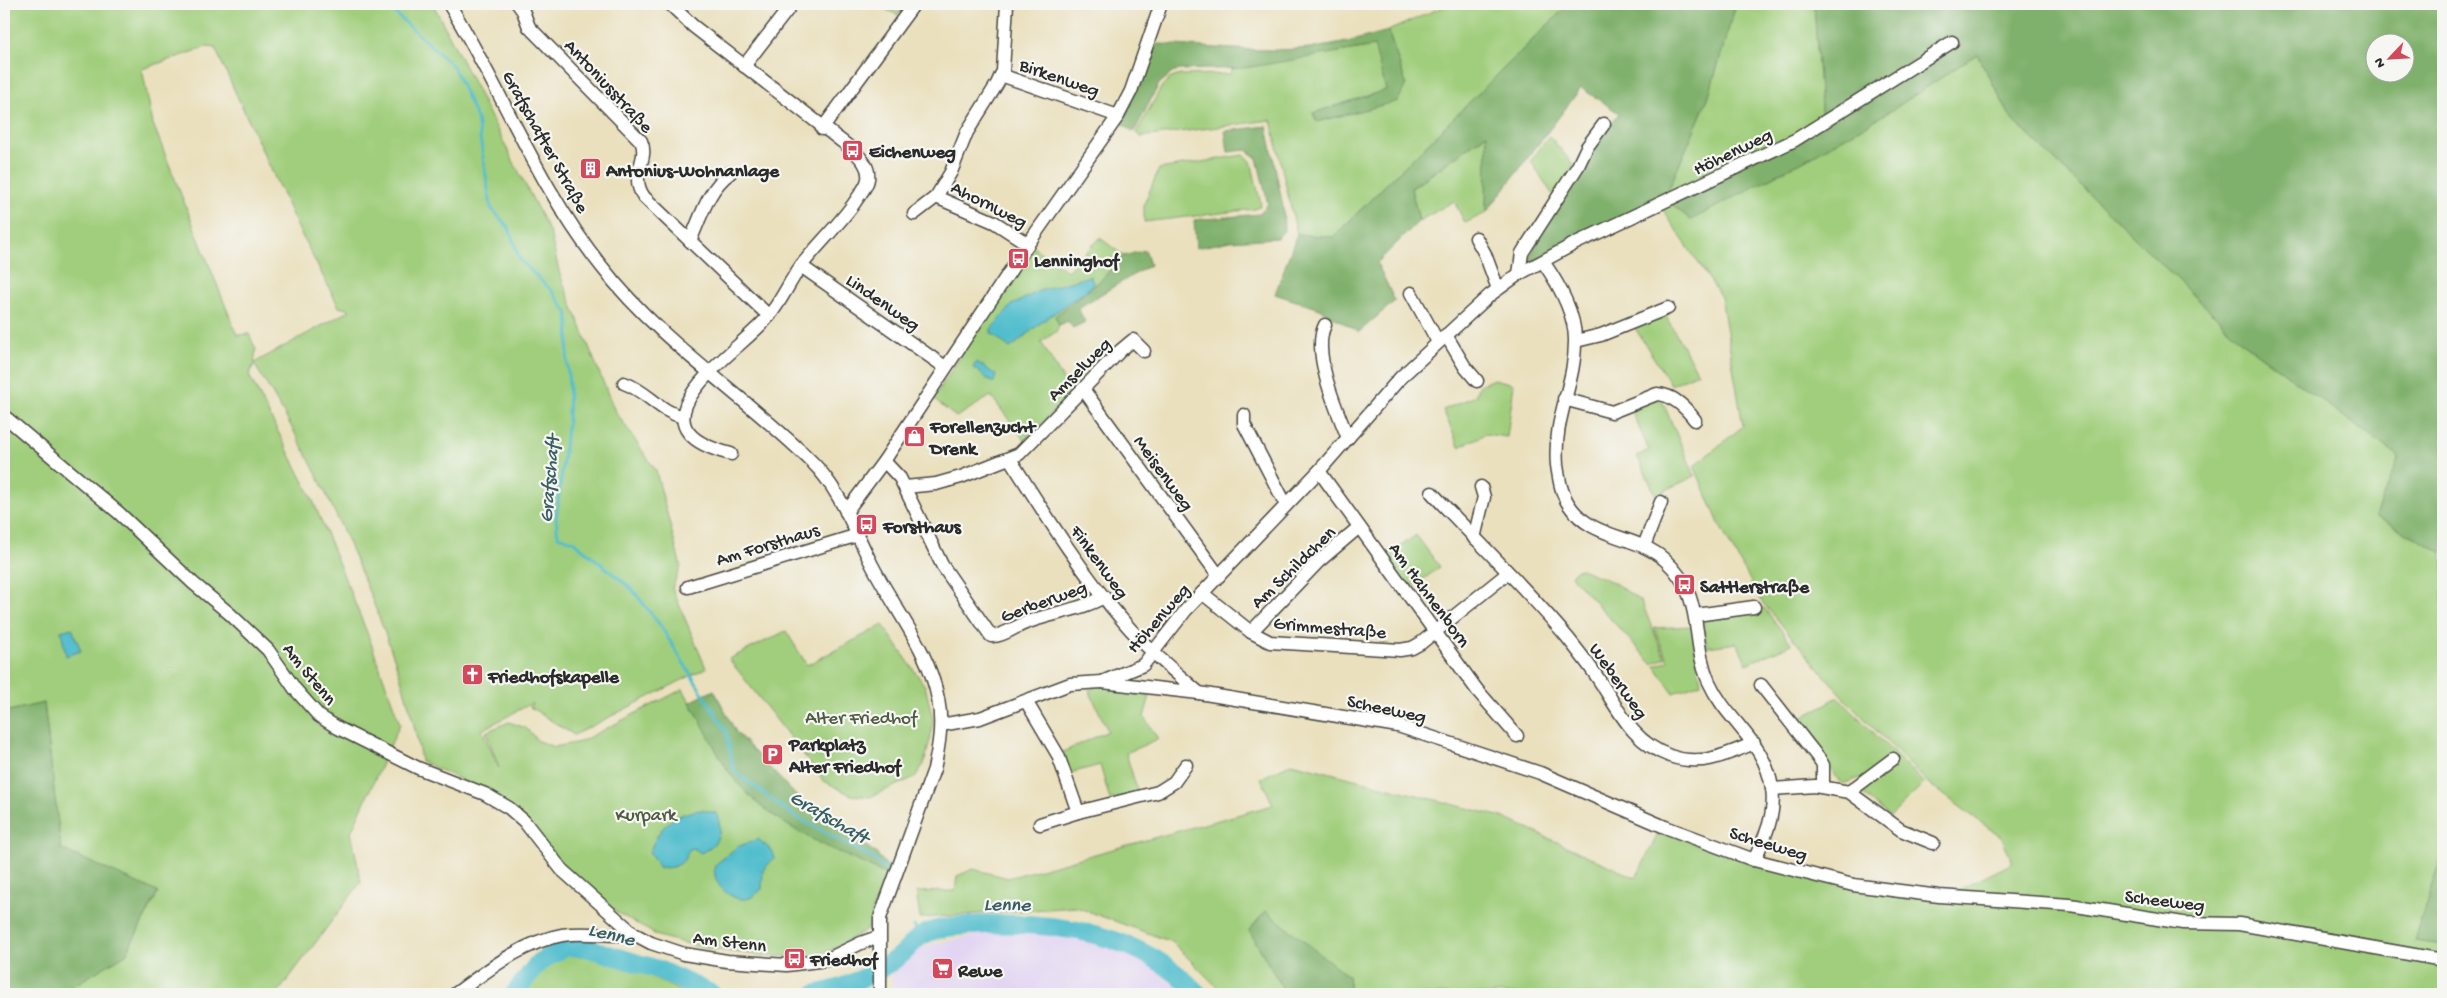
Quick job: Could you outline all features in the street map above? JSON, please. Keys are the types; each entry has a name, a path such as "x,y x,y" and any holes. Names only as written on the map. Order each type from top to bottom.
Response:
{"street":[{"name":"Grafschafter Straße","path":"450,4 469,36 555,199 588,250 645,317 811,460 826,479 846,512 870,562 928,668 939,701 940,725 934,769 880,918 878,942 880,994"},
{"name":"Antoniusstraße","path":"518,4 529,27 641,141 643,153 637,180 639,190 644,198 769,316"},
{"path":"670,4 693,26 858,155 866,167 869,176 867,184 802,266 769,316 708,373 688,400 683,416 691,433 702,444 731,454"},
{"path":"744,66 792,4"},
{"path":"822,128 914,4"},
{"name":"Birkenweg","path":"1007,4 1001,75 1118,116"},
{"path":"846,512 884,461 1028,244 1118,116 1131,91 1162,4"},
{"name":"Höhenweg","path":"940,725 980,718 1070,684 1102,682 1138,669 1153,653 1180,617 1319,471 1401,377 1498,289 1519,274 1544,263 1574,244 1795,140 1952,42"},
{"name":"Ahornweg","path":"914,214 936,197 951,172 967,132 1001,75"},
{"path":"1519,274 1522,253 1578,166 1587,147 1604,124"},
{"path":"690,241 712,192 720,181 730,174"},
{"name":"Ahornweg","path":"936,197 994,222 1028,244"},
{"path":"1476,238 1485,254 1498,289"},
{"path":"1544,263 1566,302 1576,341 1556,434 1558,477 1569,505 1582,520 1597,530 1644,546 1666,561 1684,585 1696,615 1703,666 1709,682 1721,702 1754,743 1765,761 1772,789 1773,810 1764,840 1754,860"},
{"name":"Lindenweg","path":"802,266 945,367"},
{"path":"1411,293 1442,338 1477,381"},
{"path":"1576,341 1601,335 1668,308"},
{"path":"1325,326 1322,332 1321,344 1326,376 1348,438"},
{"name":"Amselweg","path":"905,487 947,481 1010,459 1024,450 1133,340 1144,351"},
{"path":"624,383 644,393 670,414 683,416"},
{"name":"Meisenweg","path":"1083,389 1219,576"},
{"path":"1564,399 1612,412 1657,394 1663,394 1683,406 1695,420"},
{"path":"1244,415 1244,424 1286,505"},
{"name":"Am Stenn","path":"4,416 120,513 193,582 237,620 268,650 306,703 319,716 338,728 418,768 485,794 509,808 524,821 562,870 634,934 651,944 684,954 727,961 787,965 826,960 860,943 878,942"},
{"name":"Finkenweg","path":"1010,459 1056,531 1104,597 1153,653 1199,692"},
{"name":"Gerberweg","path":"884,461 898,474 942,565 991,636 996,636 1028,622 1091,604 1104,597"},
{"name":"Am Hahnenborn","path":"1319,471 1477,690 1517,736"},
{"path":"1474,538 1484,497 1481,487"},
{"name":"Weberweg","path":"1432,493 1567,637 1596,676 1631,731 1645,743 1670,756 1700,761 1710,760 1754,743"},
{"path":"1644,546 1661,502"},
{"name":"Am Schildchen","path":"1251,632 1318,562 1359,527"},
{"name":"Am Forsthaus","path":"688,587 858,535"},
{"path":"1434,630 1508,573"},
{"name":"Grimmestraße","path":"1202,593 1251,632 1278,644 1400,650 1416,646 1434,630"},
{"path":"1696,615 1754,607"},
{"name":"Scheeweg","path":"1102,682 1199,692 1352,718 1420,732 1540,773 1665,827 1754,860 1853,885 1939,896 2070,905 2183,923 2239,924 2443,960"},
{"path":"1761,685 1820,760 1823,765 1823,787"},
{"path":"1026,701 1058,755 1078,812"},
{"path":"1850,792 1893,759"},
{"path":"1040,824 1078,812 1158,792 1174,782 1186,765"},
{"path":"1772,789 1823,787 1850,792 1901,830 1933,843"},
{"name":"Am Stenn","path":"455,994 506,959 550,938 577,934 634,934"}],"shaded area":[{"path":"1029,924 1079,934 1136,956 1186,994 892,994 891,963 932,944"}],"green space":[{"name":"Kurpark","path":"4,4 433,4 550,233 560,275 614,409 656,471 681,567 672,588 706,668 574,735 530,707 532,703 482,730 499,768 486,732 509,722 526,728 538,741 554,747 580,742 683,689 728,770 813,839 887,875 873,908 869,928 832,950 812,956 764,956 703,948 658,936 611,909 558,862 495,796 421,761 406,694 384,630 355,557 302,446 254,364 249,375 311,496 368,635 400,724 351,832 361,882 277,994 67,994 66,990 126,954 158,893 61,849 44,703 4,712","holes":["207,47 215,48 299,230 339,307 350,310 254,363 256,350 249,334 237,335 153,124 142,69"]},
{"path":"874,4 906,4 898,15"},
{"path":"1449,4 1569,4 1333,237 1297,234 1271,120 1141,137 1136,133 1162,86 1169,79 1180,75 1230,74 1232,69 1375,46 1386,90 1313,113 1316,121 1406,84 1388,31"},
{"path":"1569,4 1736,4 1708,98 1661,207 1528,263 1551,206 1619,113 1581,88 1486,213 1487,134 1411,188 1419,221 1377,263 1395,301 1359,332 1320,309 1275,294 1297,234 1333,237"},
{"path":"1736,4 1814,4 1822,123 1671,204 1691,220 1814,155 1892,110 1977,54 2011,118 2242,342 2399,457 2375,516 2443,553 2443,852 2414,941 2443,945 2443,994 1350,994 1348,976 1249,930 1286,994 1224,994 1172,942 1076,907 920,918 916,892 955,891 957,876 973,869 1008,878 1273,805 1261,778 1292,763 1502,817 1636,878 1660,830 1752,864 1948,895 2013,863 2002,838 1928,783 1842,696 1762,602 1721,528 1694,466 1743,426 1721,297 1661,207 1708,98"},
{"path":"1814,4 2443,4 2443,553 2375,516 2399,457 2242,342 2011,118 1977,54 1892,110 1814,155 1691,220 1670,203 1822,123"},
{"path":"1388,31 1406,84 1398,101 1317,122 1313,113 1386,90 1374,46 1245,68 1180,70 1172,73 1159,84 1134,132 1117,120 1152,47 1159,44 1234,49 1290,49 1330,45"},
{"path":"1267,126 1283,207 1284,231 1277,238 1230,241 1196,248 1194,220 1260,214 1268,204 1257,158 1246,150 1228,152 1225,131"},
{"path":"1487,134 1486,213 1465,223 1454,201 1419,221 1411,189"},
{"path":"1549,136 1574,165 1554,197 1531,161"},
{"path":"1243,155 1251,161 1261,205 1255,209 1144,222 1144,204 1159,169"},
{"path":"1100,238 1124,256 1101,280 1055,316 1059,325 1057,331 1041,342 1071,393 1025,441 991,396 956,417 933,399 1032,246 1067,271","holes":["1089,276 1093,285 1043,321 1013,346"]},
{"path":"1145,250 1150,265 1078,308 1085,322 1073,328 1068,321 1059,325 1055,316 1101,280 1124,256"},
{"path":"1664,313 1698,373 1671,385 1633,325"},
{"path":"1494,379 1514,384 1507,437 1486,434 1459,447 1443,410 1475,396 1479,385"},
{"path":"1660,396 1695,476 1656,495 1637,456 1649,450 1631,410"},
{"path":"1416,535 1440,567 1410,589 1386,557"},
{"path":"1581,569 1613,582 1641,601 1665,658 1652,664 1571,576 1576,570"},
{"path":"1764,608 1792,644 1747,664 1737,643 1707,647 1702,617"},
{"name":"Alter Friedhof","path":"883,625 925,686 933,719 932,732 924,764 915,777 870,797 851,795 824,781 729,659 786,631 807,665"},
{"path":"1691,626 1701,683 1673,693 1655,666 1668,661 1654,628"},
{"path":"1098,685 1151,692 1144,717 1158,739 1126,753 1138,793 1110,800 1100,765 1070,773 1063,752 1108,731 1089,690"},
{"path":"714,690 736,732 803,803 876,853 888,867 887,875 800,832 759,805 742,788 727,769 690,702"},
{"path":"1838,697 1924,783 1890,817 1861,793 1860,778 1842,784 1794,722"},
{"path":"44,703 61,849 158,892 126,954 66,990 67,994 4,994 4,712"},
{"path":"2443,852 2443,945 2414,941"},
{"path":"1266,911 1348,976 1350,994 1286,994 1249,930"},
{"path":"564,955 615,958 686,994 526,994 542,972"}],"water":[{"path":"1090,276 1094,285 1043,321 1010,348 991,333 991,329 1012,305 1039,291"},
{"path":"977,362 996,375 994,382 991,382 973,367"},
{"path":"72,628 81,651 66,656 61,631"},
{"path":"702,810 716,813 720,831 716,841 701,853 693,848 689,850 684,860 678,865 666,868 659,867 649,853 663,828 668,822 683,814"},
{"path":"758,839 771,850 774,858 763,870 762,889 748,899 739,899 722,889 716,878 715,865 737,847"}],"waterway":[{"name":"Grafschaft","path":"385,4 453,66 477,119 491,208 509,228 520,260 552,291 567,312 569,324 567,363 569,385 568,419 556,519 558,536 573,541 632,589 660,625 726,731 734,771 794,816 873,858 886,870"},
{"name":"Lenne","path":"816,994 827,992 871,974 901,955 917,939 930,932 957,926 1008,924 1068,929 1097,935 1125,944 1152,957 1176,974 1198,994"},
{"name":"Grafschaft","path":"914,926 922,935"},
{"name":"Lenne","path":"514,994 539,962 565,947 584,947 657,969 712,994"}],"place":[{"name":"Eichenweg","path":"853,150"},
{"name":"Antonius-Wohnanlage","path":"590,169"},
{"name":"Lenninghof","path":"1018,259"},
{"name":"Forellenzucht Drenk","path":"914,436"},
{"name":"Forsthaus","path":"867,525"},
{"name":"Sattlerstraße","path":"1684,585"},
{"name":"Friedhofskapelle","path":"472,675"},
{"name":"Parkplatz Alter Friedhof","path":"773,754"},
{"name":"Friedhof","path":"794,958"},
{"name":"Rewe","path":"942,969"}]}
